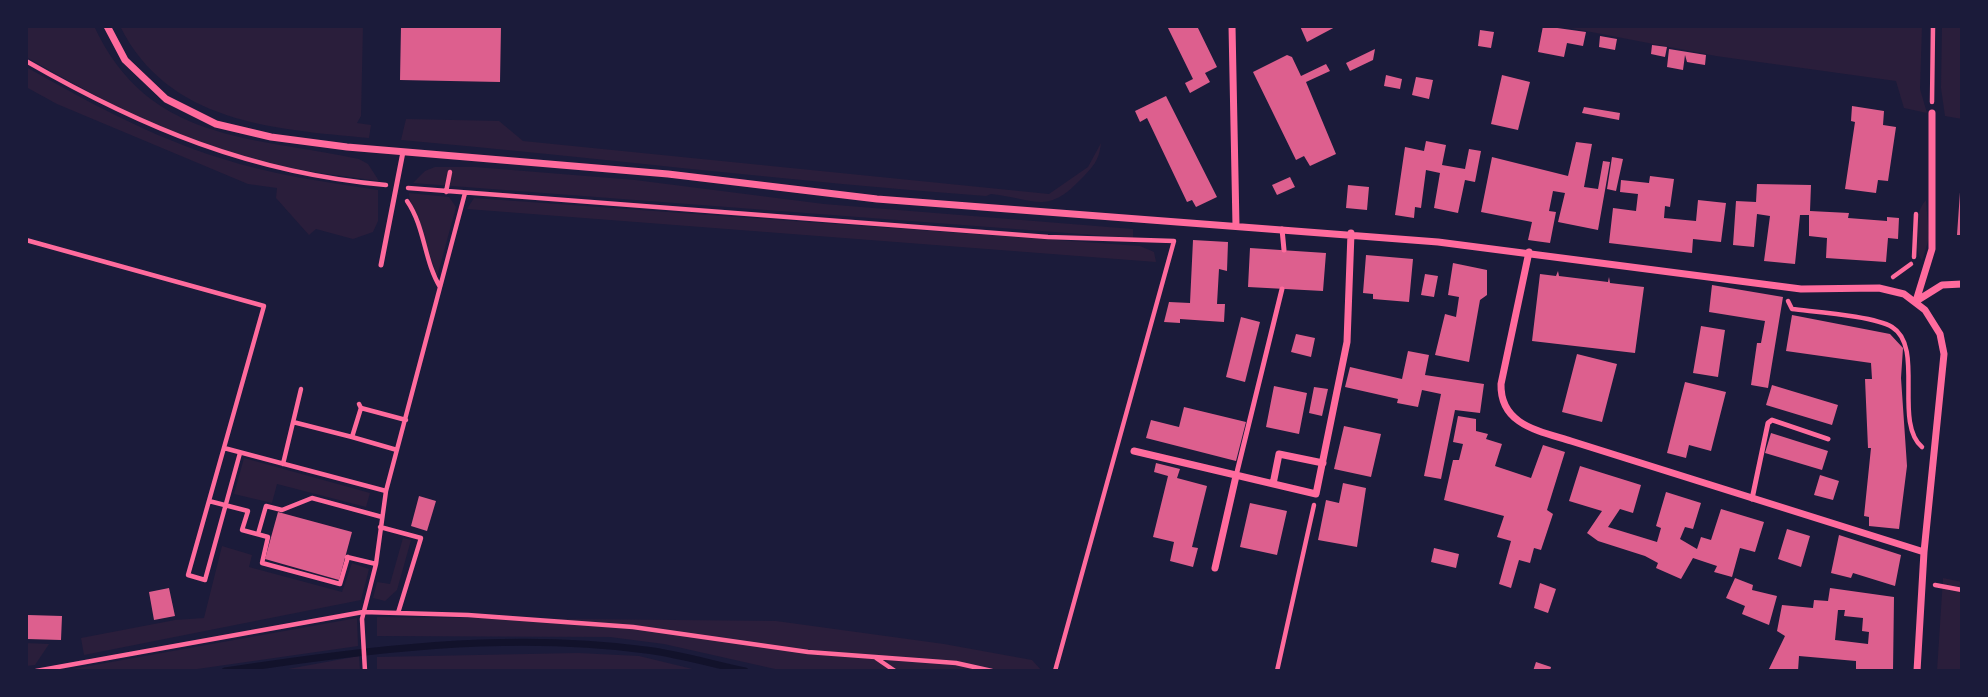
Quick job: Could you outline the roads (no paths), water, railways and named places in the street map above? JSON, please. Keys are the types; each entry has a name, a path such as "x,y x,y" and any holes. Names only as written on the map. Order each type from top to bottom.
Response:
{"street":[{"path":"107,26 125,60 145,82 190,113 216,124 271,137 403,152 655,173 877,199 1352,233 1529,252 1785,286 1879,288 1897,291 1916,302 1934,321 1944,354 1924,552 1917,671"},
{"path":"1231,26 1236,226"},
{"path":"1916,302 1932,249 1932,114"},
{"path":"1133,451 1316,494 1346,342 1352,233"},
{"path":"1529,252 1501,384 1501,394 1508,413 1535,429 1924,552"},
{"path":"1916,302 1942,285 1962,284"},
{"path":"1273,484 1279,454 1323,463"},
{"path":"1215,568 1236,476"}],"lane":[{"path":"381,265 403,152"},
{"path":"1282,229 1284,250"},
{"path":"1236,476 1282,289"},
{"path":"1752,499 1768,423 1772,420 1828,439"}],"waterway":[{"path":"225,671 382,650 541,642 646,650 745,671"}]}
